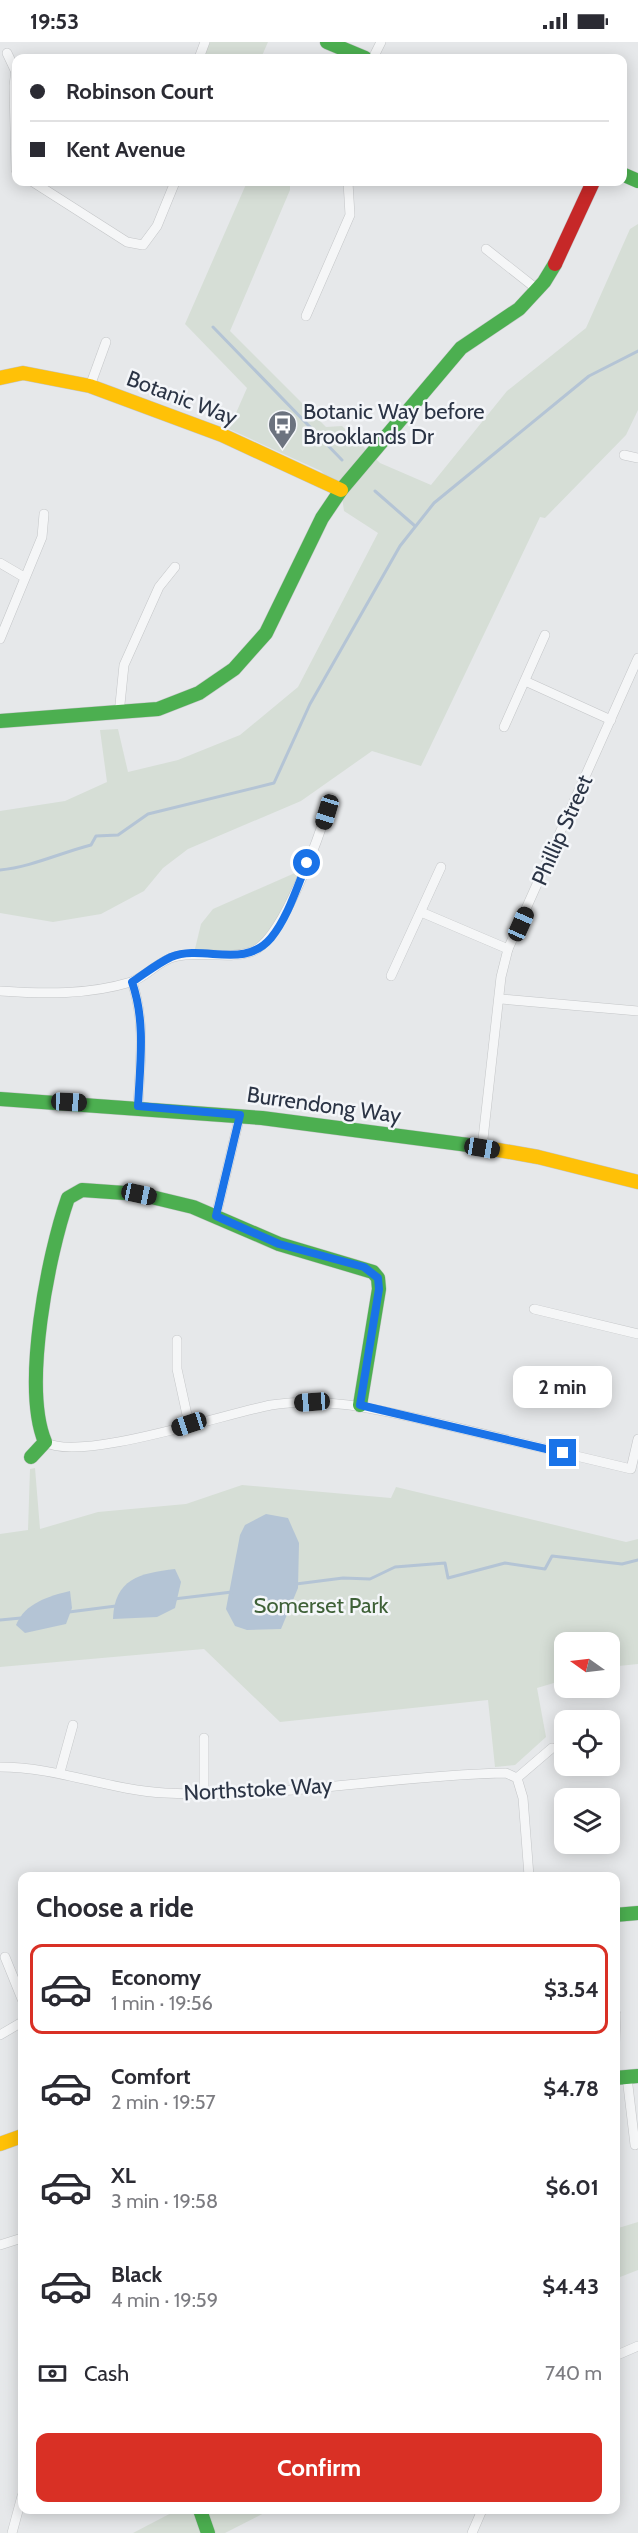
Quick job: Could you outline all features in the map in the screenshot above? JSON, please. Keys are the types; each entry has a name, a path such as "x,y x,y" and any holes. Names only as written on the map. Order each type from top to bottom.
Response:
{"main road":[{"path":"327,42 356,54"},
{"path":"0,721 158,710 199,693 234,669 266,633 322,518 342,490 460,348 478,333 518,310 538,290 554,266 591,186"},
{"name":"Botanic Way","path":"0,378 23,373 90,386 222,435 342,490"},
{"name":"Burrendong Way","path":"0,1099 138,1106 240,1115 525,1155 638,1182"},
{"path":"31,1456 45,1442 40,1436 36,1420 35,1368 62,1215 68,1198 82,1190 139,1194 193,1207 288,1248 364,1267 378,1278 379,1289 360,1405"},
{"path":"620,1915 638,1913"},
{"path":"0,2144 18,2137"},
{"path":"201,2514 208,2533"}],"street":[{"path":"7,53 12,62"},
{"path":"39,186 127,242 143,245 157,226 173,186"},
{"path":"306,316 350,215 348,186"},
{"path":"486,249 538,290"},
{"path":"90,386 106,342"},
{"path":"624,455 638,458"},
{"path":"0,639 42,537 44,514"},
{"path":"0,563 24,577"},
{"path":"118,714 124,665 159,587 176,567"},
{"path":"504,727 545,635"},
{"name":"Phillip Street","path":"482,1148 501,999 501,977 508,949 638,658"},
{"path":"525,681 611,720"},
{"path":"0,991 80,993 132,982 172,957 194,953 226,957 253,952 271,938 288,908 323,826 331,798"},
{"path":"391,976 441,867"},
{"path":"421,912 508,949"},
{"path":"132,982 140,1005 142,1028 138,1106"},
{"path":"501,999 638,1011"},
{"path":"216,1216 240,1115"},
{"path":"534,1309 638,1334"},
{"path":"177,1340 177,1368 189,1424"},
{"path":"45,1442 62,1448 125,1441 272,1405 312,1402 360,1405 631,1469 638,1439"},
{"path":"60,1772 73,1725"},
{"path":"204,1738 204,1794"},
{"path":"529,1872 523,1798 516,1778 552,1748"},
{"name":"Northstoke Way","path":"0,1767 28,1767 60,1772 123,1788 204,1794 503,1773 516,1778"},
{"path":"5,1957 18,1989"},
{"path":"0,2035 18,2024"},
{"path":"627,2077 635,2145"},
{"path":"0,2245 18,2239"},
{"path":"620,2354 638,2346"},
{"path":"12,2533 18,2511"},
{"path":"472,2533 480,2514"}],"green space":[{"path":"205,42 268,42 263,54 206,54"},
{"path":"245,186 290,186 230,331 326,427 342,426 380,463 431,485 507,391 586,328 630,229 638,224 638,410 626,435 545,518 540,517 421,766 372,751 301,801 188,849 163,868 144,891 101,914 53,922 0,913 0,811 65,801 107,782 100,730 118,729 128,772 178,760 240,735 298,687 378,533 344,511 341,490 321,471 229,429 247,388 185,324"},
{"path":"304,869 283,918 253,952 194,953 201,924 213,909"},
{"name":"Somerset Park","path":"35,1468 40,1529 98,1512 186,1504 242,1485 391,1498 396,1487 626,1542 638,1539 638,1664 620,1666 620,1632 554,1632 554,1683 537,1688 546,1737 515,1765 495,1767 488,1700 280,1722 204,1649 0,1667 0,1534 28,1530 30,1469"},
{"path":"638,2222 638,2270 620,2277 620,2227"},
{"path":"169,2514 262,2514 225,2533 133,2533"}],"water":[{"path":"266,1514 288,1518 299,1543 298,1588 281,1629 247,1630 235,1626 226,1609 240,1535 245,1525"},
{"path":"175,1569 181,1582 175,1608 157,1617 113,1619 118,1595 131,1580 151,1573"},
{"path":"70,1591 72,1608 66,1624 25,1633 16,1625 25,1611 38,1602"}],"waterway":[{"path":"213,327 342,460"},
{"path":"0,870 34,863 91,845 96,836 118,835 148,814 274,783 310,704 400,546 434,503 589,376 638,351"},
{"path":"375,491 415,526"},
{"path":"296,1584 343,1578 370,1579 395,1567 445,1563 448,1578 505,1563 545,1569 552,1556 622,1564 638,1560"},
{"path":"174,1599 232,1592"},
{"path":"69,1612 116,1606"},
{"path":"0,1620 21,1618"}],"traffic: fast":[{"path":"327,42 356,54"},
{"path":"627,176 638,181"},
{"path":"0,721 158,709 199,693 234,669 266,633 322,518 341,490 461,348 519,309 544,282 555,264"},
{"path":"0,1099 262,1118 476,1146"},
{"path":"31,1457 45,1442 39,1418 36,1389 40,1321 46,1286 68,1198 82,1190 139,1194 193,1207 279,1244 373,1272 378,1278 379,1289 360,1405"},
{"path":"620,1915 638,1913"},
{"path":"620,2078 638,2076"},
{"path":"201,2514 208,2533"}],"traffic: slow":[{"path":"0,378 23,373 90,386 222,435 341,490"},
{"path":"476,1146 538,1157 638,1182"},
{"path":"0,2144 18,2137"}],"traffic: jam":[{"path":"555,264 591,186"}],"place":[{"name":"Botanic Way before Brooklands Dr","path":"282,450"}],"route":[{"path":"307,863 283,918 271,938 253,952 226,957 194,953 172,957 132,982 140,1005 142,1028 138,1106 240,1115 216,1216 307,1254 364,1267 378,1278 379,1289 360,1405 563,1453"}]}
